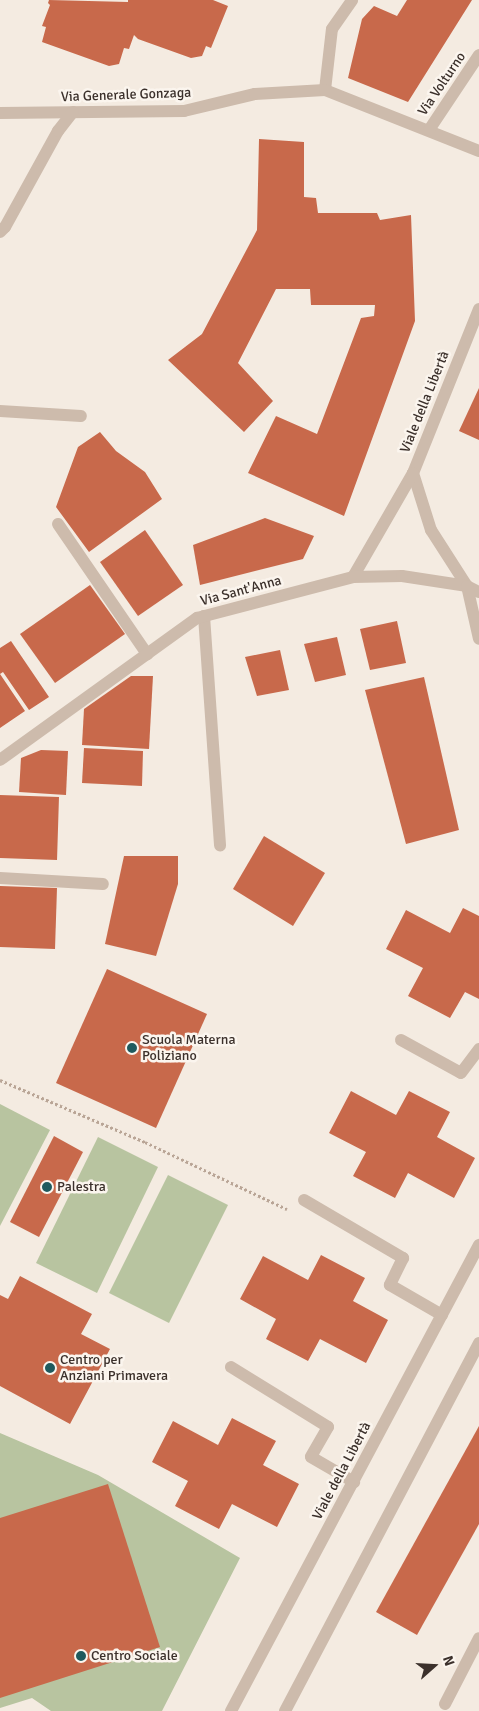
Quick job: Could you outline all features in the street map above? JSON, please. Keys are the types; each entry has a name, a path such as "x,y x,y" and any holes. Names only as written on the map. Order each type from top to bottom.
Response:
{"street":[{"path":"325,90 332,29 352,0"},
{"name":"Via Volturno","path":"430,130 479,55"},
{"name":"Via Generale Gonzaga","path":"0,113 184,111 255,94 325,90 479,151"},
{"path":"0,232 5,227 58,132 73,112"},
{"name":"Viale della Libertà","path":"479,309 413,473 431,530 467,586 479,639"},
{"path":"0,411 81,416"},
{"path":"353,577 413,473"},
{"path":"58,524 147,654"},
{"name":"Via Sant'Anna","path":"0,760 197,618 353,577 402,576 467,586"},
{"path":"467,586 479,592"},
{"path":"204,616 220,846"},
{"path":"0,878 103,884"},
{"path":"401,1040 461,1073 479,1049"},
{"path":"304,1200 403,1258 390,1285 442,1316"},
{"name":"Viale della Libertà","path":"231,1711 479,1245"},
{"path":"285,1711 479,1343"},
{"path":"231,1367 328,1427 311,1457 354,1482"},
{"path":"445,1704 479,1638"}],"path":[{"path":"0,1080 145,1142 292,1211 304,1200"}],"green space":[{"path":"0,1104 50,1130 0,1226"},
{"path":"98,1137 158,1167 97,1293 36,1263"},
{"path":"168,1175 228,1205 169,1323 109,1293"},
{"path":"0,1433 98,1475 240,1558 162,1711 51,1711 32,1698 0,1708"}],"building":[{"path":"49,0 128,2 128,0 213,0 228,6 211,48 206,46 202,56 191,58 138,39 134,35 129,49 124,48 119,64 109,66 42,42 46,27 42,26 50,5 48,3"},
{"path":"407,0 472,0 408,102 348,78 362,19 374,6 397,16"},
{"path":"259,139 304,142 304,197 316,198 318,213 377,213 380,220 411,215 415,321 344,516 248,473 276,416 317,434 361,318 374,316 375,305 311,305 310,289 276,289 238,363 273,401 244,432 168,360 202,334 257,230"},
{"path":"479,388 479,440 459,431"},
{"path":"100,432 116,451 145,472 162,499 89,552 56,507 78,447"},
{"path":"265,518 314,536 303,559 200,585 193,545"},
{"path":"145,530 183,585 138,616 100,562"},
{"path":"90,585 125,634 55,683 20,634"},
{"path":"397,621 406,663 370,670 360,629"},
{"path":"337,637 346,675 315,682 304,644"},
{"path":"11,641 49,697 29,710 3,672 0,674 0,648"},
{"path":"280,650 289,690 257,696 245,657"},
{"path":"0,674 25,711 0,728"},
{"path":"131,676 153,676 149,749 82,745 84,709"},
{"path":"424,677 459,830 406,844 365,690"},
{"path":"84,748 143,751 142,786 82,783"},
{"path":"41,750 68,751 66,795 19,792 21,758"},
{"path":"0,795 59,797 57,860 0,858"},
{"path":"264,836 325,873 293,926 233,889"},
{"path":"124,856 178,856 178,884 156,956 105,944"},
{"path":"0,886 57,888 55,949 0,947"},
{"path":"463,908 479,916 479,999 465,992 450,1018 408,996 423,968 386,949 406,910 450,933"},
{"name":"Scuola Materna Poliziano","path":"107,969 207,1014 156,1128 56,1083"},
{"path":"351,1091 396,1115 409,1091 450,1112 437,1137 475,1158 454,1198 408,1173 395,1198 353,1176 366,1152 329,1133"},
{"name":"Palestra","path":"54,1136 83,1152 39,1237 10,1222"},
{"path":"321,1255 365,1278 353,1301 388,1320 366,1363 320,1339 308,1361 266,1339 276,1319 240,1299 263,1256 308,1280"},
{"name":"Centro per Anziani Primavera","path":"20,1276 92,1314 81,1334 110,1349 70,1424 0,1386 0,1295 8,1299"},
{"path":"232,1418 276,1441 263,1465 299,1484 277,1527 232,1504 219,1529 175,1506 188,1481 152,1462 173,1421 218,1445"},
{"path":"479,1426 479,1524 417,1635 376,1612"},
{"name":"Centro Sociale","path":"108,1484 160,1647 0,1698 0,1518"}],"place":[{"name":"Scuola Materna Poliziano","path":"132,1048"},
{"name":"Palestra","path":"47,1187"},
{"name":"Centro per Anziani Primavera","path":"50,1368"},
{"name":"Centro Sociale","path":"81,1656"}]}
